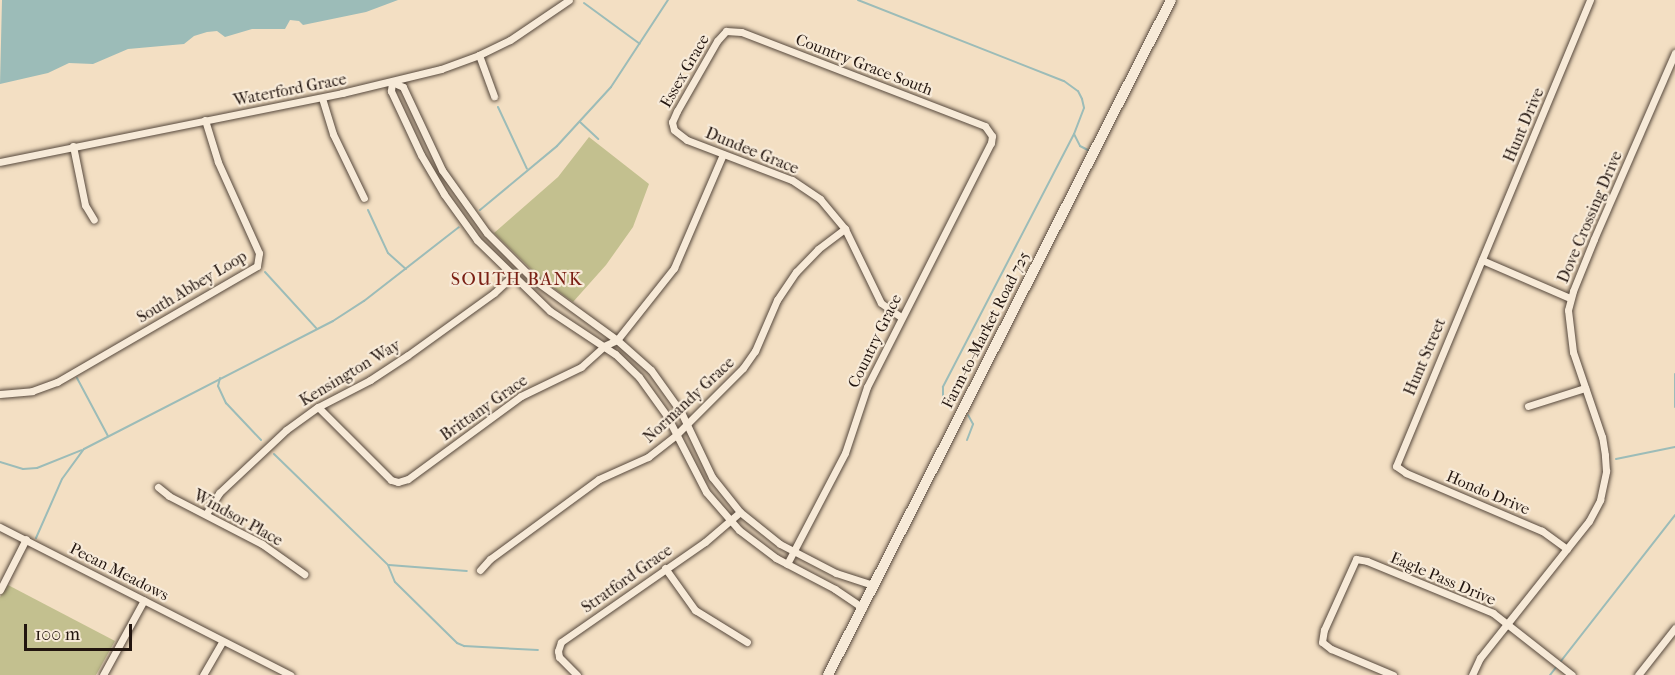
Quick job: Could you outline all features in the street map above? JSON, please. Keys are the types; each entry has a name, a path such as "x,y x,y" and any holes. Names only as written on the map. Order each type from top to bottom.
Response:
{"street":[{"name":"Waterford Grace","path":"0,162 392,82 479,55 537,23 569,0"},
{"name":"Farm-to-Market Road 725","path":"828,675 1172,0"},
{"name":"Hunt Drive","path":"1482,260 1590,0"},
{"name":"Essex Grace","path":"673,127 677,111 717,41 726,32"},
{"name":"Country Grace South","path":"726,32 741,32 985,126 990,132"},
{"name":"Dove Crossing Drive","path":"1472,675 1480,658 1589,521 1600,500 1606,471 1602,437 1585,388 1568,325 1570,298 1675,53"},
{"path":"479,55 495,96"},
{"path":"862,608 835,589 755,543 730,521 700,482 677,434 639,377 604,346 550,311 477,240 444,194 390,91 392,82 403,87 425,138 454,188 493,240 520,268 568,307 617,340 659,380 686,422 712,477 740,512 762,532 794,551 842,575 874,585"},
{"path":"322,98 333,134 364,198"},
{"name":"South Abbey Loop","path":"0,394 32,392 57,382 257,267 259,253 218,162 206,120"},
{"name":"Dundee Grace","path":"673,127 687,140 802,186 828,206 845,229 877,298 885,308 901,317"},
{"name":"Country Grace","path":"788,564 845,453 863,396 901,317 991,143 990,132"},
{"path":"73,146 85,205 94,220"},
{"name":"Brittany Grace","path":"318,407 389,478 398,482 408,479 530,390 581,367 604,346 617,340 674,268 723,154"},
{"name":"Normandy Grace","path":"480,570 490,559 599,479 648,457 717,397 743,368 758,344 777,300 795,272 818,249 845,229"},
{"path":"1482,260 1570,298"},
{"name":"Hunt Street","path":"1395,466 1482,260"},
{"name":"Kensington Way","path":"206,514 219,493 277,438 318,407 402,360 494,293 520,268"},
{"path":"1528,406 1585,388"},
{"name":"Hondo Drive","path":"1395,466 1406,474 1542,531 1567,549"},
{"name":"Windsor Place","path":"158,487 262,544 304,574"},
{"name":"Stratford Grace","path":"577,675 560,657 558,651 561,642 740,512"},
{"name":"Pecan Meadows","path":"0,526 290,675"},
{"path":"0,590 26,539"},
{"name":"Eagle Pass Drive","path":"1394,675 1331,650 1322,642 1324,630 1356,559 1485,609 1507,623 1571,674"},
{"path":"664,568 695,610 747,642"},
{"path":"835,589 842,575"},
{"path":"103,675 144,600"},
{"path":"1638,675 1675,628"},
{"path":"203,675 223,641"}],"shaded area":[{"path":"589,137 649,184 633,227 606,265 573,302 542,280 494,233 558,177"},
{"path":"8,585 115,641 96,675 0,675 0,597"}],"water":[{"path":"2,0 398,0 366,12 303,25 299,21 290,20 285,29 252,29 225,37 217,31 207,32 194,36 184,44 128,49 93,64 69,63 48,73 0,84"}],"waterway":[{"path":"480,210 557,146 611,87 668,0"},
{"path":"858,0 1064,81 1078,91 1082,99 1084,108 1074,134 943,387 943,401 953,408"},
{"path":"584,3 640,44"},
{"path":"498,107 527,169"},
{"path":"580,122 598,139"},
{"path":"1074,134 1080,146 1090,151"},
{"path":"368,210 388,253 406,269"},
{"path":"36,538 62,479 84,449 333,321 364,301 459,227"},
{"path":"265,272 317,329"},
{"path":"1675,374 1675,407"},
{"path":"77,378 108,436"},
{"path":"220,378 218,386 226,403 261,440"},
{"path":"967,440 973,424 968,415"},
{"path":"1616,459 1675,447"},
{"path":"0,462 23,469 37,468 82,450"},
{"path":"274,454 388,565 395,582 457,643 464,646 538,650"},
{"path":"1550,675 1675,515"},
{"path":"389,565 467,571"}],"district":[{"name":"SOUTH BANK","path":"517,280"}]}
